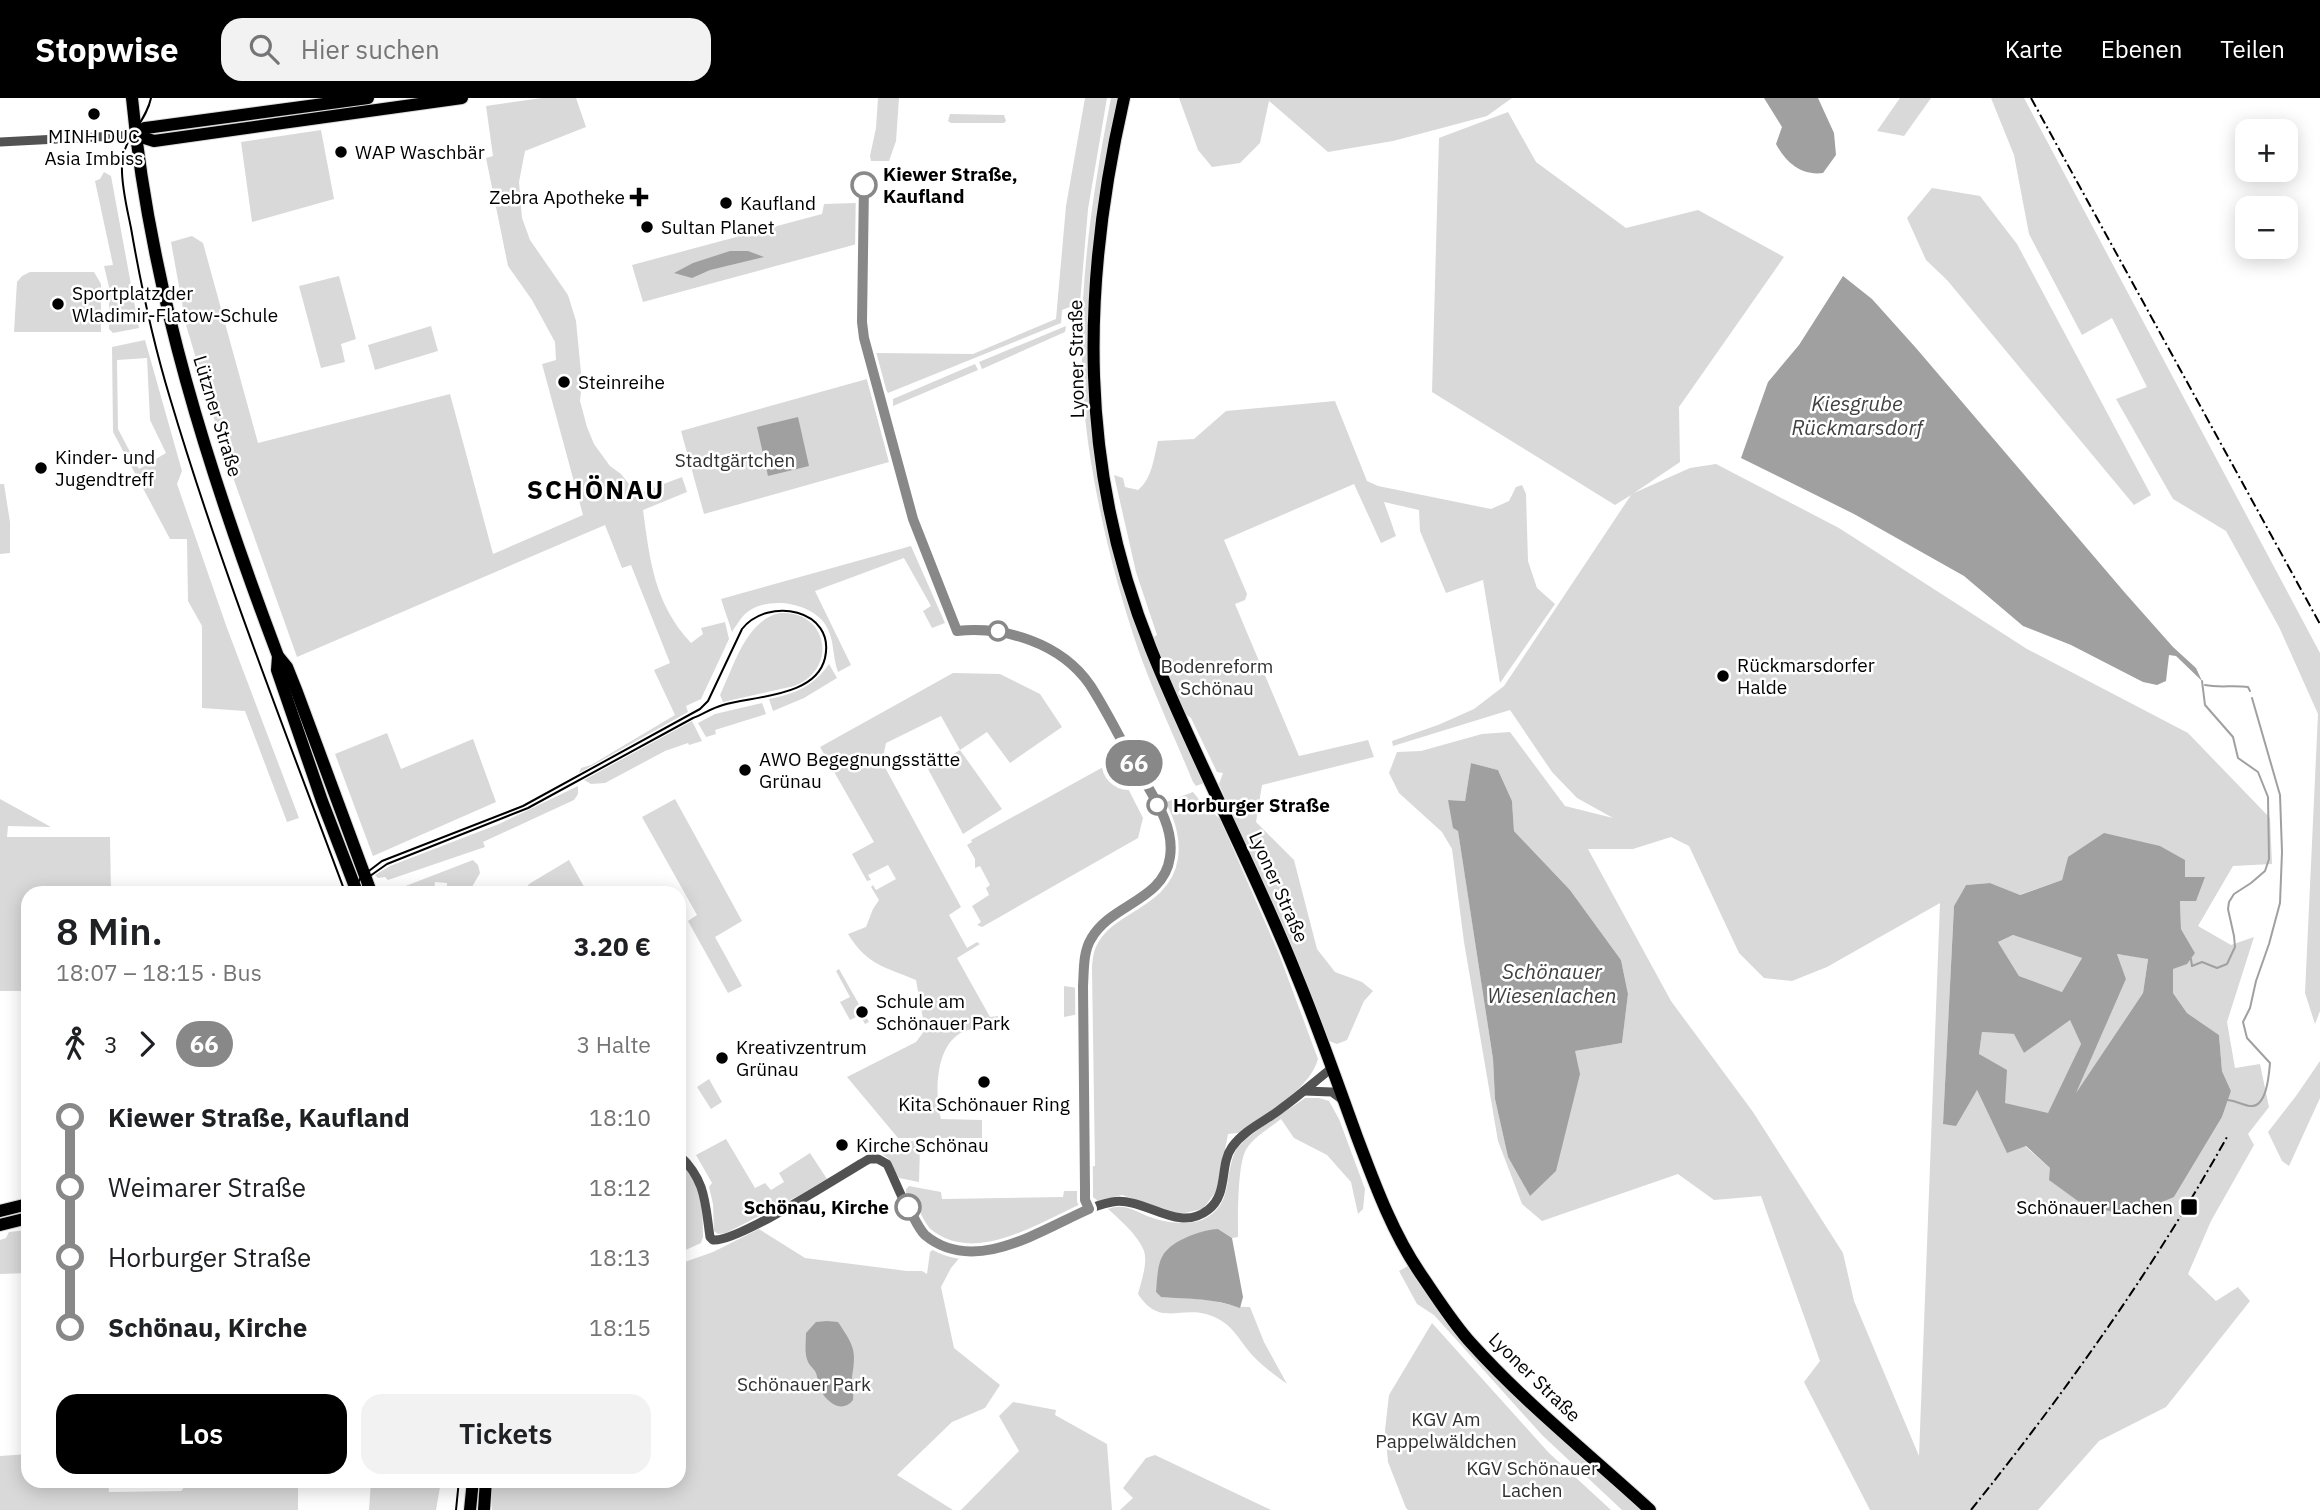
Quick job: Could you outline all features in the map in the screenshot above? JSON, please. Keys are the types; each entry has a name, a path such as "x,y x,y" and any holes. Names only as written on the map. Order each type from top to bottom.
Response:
{"main road":[{"name":"Lützner Straße","path":"132,98 147,217 170,326 224,507 278,656 287,667 297,692 369,886"},
{"path":"135,135 145,128 368,98"},
{"path":"135,135 154,141 462,98"},
{"name":"Lyoner Straße","path":"1124,99 1100,239 1093,327 1094,404 1104,481 1113,523 1123,565 1150,646 1296,973 1388,1214 1416,1268 1469,1341 1650,1510"},
{"name":"Lützner Straße","path":"278,656 277,670 303,748 356,886"},
{"path":"0,1212 21,1206"},
{"path":"0,1225 21,1220"},
{"path":"470,1510 472,1488"},
{"path":"484,1510 485,1488"}],"street":[{"path":"0,142 135,135"},
{"path":"686,1165 707,1200 710,1237 713,1240 720,1241 759,1223 869,1159 878,1159 887,1164 924,1234 942,1245 964,1252 983,1253 1089,1209 1113,1202 1132,1202 1175,1218 1191,1217 1209,1209 1221,1193 1230,1150 1239,1137 1283,1108 1332,1068"},
{"path":"1303,1091 1332,1092 1344,1101"}],"green space":[{"path":"542,98 576,98 586,127 525,151 519,182 522,218 530,240 568,295 576,321 582,383 580,401 587,427 594,444 610,466 621,474 637,494 682,477 687,492 643,510 656,581 669,613 691,643 703,634 701,628 725,622 729,639 701,699 686,706 688,712 579,773 581,768 591,765 675,715 654,670 670,663 631,565 622,568 605,525 297,657 224,452 186,325 171,242 192,236 203,243 258,443 450,394 493,554 583,515 542,364 556,360 555,342 532,300 508,266 486,158 493,156 486,106"},
{"path":"878,98 899,98 896,141 889,161 871,161 870,156 876,128"},
{"path":"1085,98 1107,98 1088,209 1080,303 1062,310 1061,323 888,393 875,353 973,354 1056,319 1066,206"},
{"path":"1111,98 1118,98 1089,315 1117,556 1207,782 1196,786 1133,634 1106,539 1088,442 1083,399 1082,313 1090,226"},
{"path":"1179,98 1512,98 1487,116 1393,141 1328,152 1269,101 1260,143 1240,163 1212,167 1198,150"},
{"path":"1900,98 1931,98 1904,136 1877,131"},
{"path":"1991,98 2024,98 2320,653 2320,1011 2315,1024 2305,993 2318,714 2279,627 2226,531 2173,499 2116,399 2147,387 2112,318 2082,335 2029,234 2014,155"},
{"path":"1508,112 1536,162 1626,228 1698,210 1784,257 1679,407 1680,462 1634,493 1690,468 1716,464 1839,528 2027,649 2188,733 2270,818 2272,864 2233,866 2198,926 2231,945 2254,937 2227,1022 2235,1068 2260,1064 2269,1107 2248,1134 2254,1145 2211,1221 2188,1274 2216,1301 2238,1287 2250,1301 2166,1407 2099,1441 2038,1510 1870,1510 1804,1382 1820,1361 1761,1196 1714,1200 1678,1174 1542,1221 1522,1204 1498,1141 1464,942 1452,849 1442,832 1399,793 1389,773 1397,752 1421,751 1482,734 1510,732 1565,806 1613,818 1577,798 1552,772 1510,710 1393,746 1392,741 1474,709 1504,686 1631,495 1615,505 1432,392 1439,138","holes":["1471,763 1498,770 1512,801 1514,831 1570,890 1621,960 1628,994 1622,1043 1575,1051 1530,1196 1508,1157 1495,1099 1493,1059 1458,830 1448,800 1465,801","1671,837 1689,846 1739,953 1764,978 1792,981 1827,967 1940,903 1919,1456 1854,1301 1843,1253 1753,1112 1671,1001 1588,849 1633,849","2068,857 2185,877 2180,901 2181,929 2195,953 2173,968 2173,993 2187,1013 2219,1035 2222,1071 2231,1091 2222,1117 2174,1197 2050,1168 2025,1146 2007,1152 1977,1090 1943,1124 1954,906 1966,885 1990,883 2019,895 2062,880"]},
{"path":"950,114 1004,115 1006,121 951,123 948,121"},
{"path":"321,130 334,199 252,222 241,142"},
{"path":"104,172 111,176 139,328 113,333 109,329 109,287 104,266 113,265 95,181 100,179"},
{"path":"1932,188 1980,196 2017,244 2151,495 2134,505 1947,280 1926,260 1907,218"},
{"path":"856,203 857,244 643,302 632,265 822,214 824,204"},
{"name":"Sportplatz der Wladimir-Flatow-Schule","path":"30,272 94,272 101,284 101,332 14,332 17,282"},
{"path":"339,276 356,339 341,344 345,362 321,368 299,286"},
{"path":"431,326 438,351 375,370 368,345"},
{"path":"1066,326 1065,332 982,369 979,362"},
{"path":"145,340 182,471 177,484 227,628 299,818 287,822 245,711 202,708 202,626 188,601 187,539 170,539 113,432 112,347","holes":["147,358 150,420 166,453 139,469 118,429 117,360"]},
{"path":"975,364 978,370 893,406 893,399"},
{"name":"Stadtgärtchen","path":"867,379 889,462 704,514 681,431"},
{"name":"Bodenreform Schönau","path":"1335,401 1367,481 1378,486 1491,509 1509,501 1516,487 1522,485 1526,494 1528,561 1537,588 1555,604 1500,683 1483,580 1446,593 1420,531 1419,510 1384,502 1396,536 1381,543 1354,484 1224,540 1247,594 1245,600 1235,604 1299,756 1368,740 1374,757 1262,785 1256,822 1294,860 1317,949 1335,972 1362,982 1373,991 1364,1001 1347,1040 1337,1044 1329,1041 1219,784 1223,773 1217,772 1191,718 1183,712 1152,638 1157,635 1136,572 1114,475 1123,478 1125,487 1138,490 1149,474 1158,441 1194,439 1226,411"},
{"path":"0,484 4,484 10,522 10,553 0,554"},
{"path":"911,546 945,623 932,628 923,611 931,606 904,558 815,591 851,665 838,672 825,624 818,616 799,606 764,604 743,616 732,632 721,599"},
{"path":"780,613 796,615 809,621 817,630 822,642 818,667 808,678 794,686 723,702 720,695 742,646 758,625 768,617"},
{"path":"829,664 837,678 804,698 773,711 769,699 803,688 817,678"},
{"path":"953,673 1000,674 1040,694 1062,727 1010,763 987,732 960,750 941,716 886,743 882,762 961,907 949,915 967,948 977,942 980,944 957,958 990,1017 998,1016 997,1029 971,1029 957,1035 943,1055 939,1068 941,1119 982,1120 982,1138 898,1138 847,1077 916,1042 925,1030 916,980 870,959 848,934 866,927 879,900 871,887 873,885 876,890 896,879 888,865 868,875 871,880 867,881 852,854 874,842 820,747"},
{"path":"762,703 766,714 715,730 716,734 706,737 698,723 715,714"},
{"path":"692,721 702,741 665,751 605,783 591,784 584,780"},
{"path":"387,733 401,769 473,739 496,802 373,856 335,754"},
{"path":"960,750 1002,809 963,834 928,769"},
{"path":"1114,761 1143,818 1138,838 982,927 977,925 981,922 972,906 989,895 986,888 990,885 980,866 975,868 975,859 967,845 971,840"},
{"path":"578,786 578,794 574,800 483,842 485,847 388,880 375,875 390,866 499,824"},
{"path":"1193,792 1220,819 1279,954 1318,1059 1305,1081 1284,1101 1238,1133 1228,1134 1217,1190 1203,1209 1180,1214 1122,1195 1098,1201 1090,1195 1089,1167 1095,1166 1092,970 1087,969 1094,941 1106,926 1153,895 1169,871 1174,856 1174,837 1161,804"},
{"path":"0,799 51,827 8,826 7,837 110,837 111,886 21,886 21,991 0,991"},
{"path":"675,799 742,921 715,937 742,986 728,993 688,921 697,915 686,895 686,886 681,886 642,817"},
{"path":"473,860 480,873 472,886 447,886 447,883 435,882 434,886 406,886"},
{"path":"569,860 584,886 528,886"},
{"path":"2013,935 2082,958 2062,992 2019,976 1998,942"},
{"path":"2117,954 2148,958 2143,993 2073,1098 2126,979"},
{"path":"839,969 869,1022 865,1024 860,1015 850,1020 840,1002 850,997 836,971"},
{"path":"1064,986 1078,988 1079,1014 1064,1017"},
{"path":"2070,1019 2081,1044 2048,1114 2004,1103 1979,1054 1982,1032 2015,1034 2024,1053"},
{"path":"2320,1061 2320,1098 2289,1166 2282,1161 2268,1132"},
{"path":"709,1079 722,1102 711,1109 697,1087"},
{"path":"1305,1098 1329,1101 1339,1119 1365,1189 1363,1209 1358,1214 1351,1182 1327,1155 1294,1138 1281,1119 1254,1140 1244,1155 1239,1191 1238,1237 1232,1238 1218,1229 1178,1242 1162,1256 1156,1292 1161,1297 1200,1299 1250,1307 1264,1342 1287,1384 1260,1363 1224,1322 1196,1312 1161,1313 1146,1304 1138,1294 1145,1267 1144,1251 1133,1234 1108,1209 1126,1207 1171,1222 1202,1220 1212,1214 1224,1198 1232,1160 1241,1144"},
{"path":"726,1139 755,1188 765,1183 771,1190 784,1182 779,1173 810,1153 827,1179 726,1233 718,1234 714,1231 709,1187 712,1183 696,1155"},
{"path":"913,1141 920,1146 919,1182 899,1178 889,1159 882,1154 896,1144"},
{"path":"686,1167 700,1196 703,1237 701,1243 686,1250"},
{"path":"909,1186 941,1192 942,1199 1063,1197 1064,1191 1083,1191 1083,1201 1078,1209 1023,1235 983,1247 964,1247 945,1242 924,1226 906,1193"},
{"name":"Schönauer Park","path":"759,1229 805,1258 922,1271 927,1274 930,1252 937,1246 961,1256 941,1287 954,1348 1000,1385 985,1408 952,1422 897,1475 953,1510 492,1510 490,1488 686,1488 686,1262 713,1252"},
{"path":"21,1231 21,1273 0,1274 0,1240 6,1238 9,1232"},
{"path":"1408,1266 1451,1326 1643,1510 1622,1510 1542,1435 1434,1315 1417,1304 1399,1271"},
{"name":"KGV Am Pappelwäldchen","path":"1432,1323 1549,1453 1611,1510 1406,1508 1388,1462 1385,1430 1389,1395"},
{"path":"1013,1402 1056,1410 1055,1415 1107,1444 1112,1510 961,1510 1019,1451 999,1416"},
{"path":"21,1454 21,1488 109,1488 109,1492 181,1491 184,1488 298,1488 298,1510 0,1510 0,1456"},
{"path":"1155,1455 1271,1510 1120,1510 1133,1498 1123,1488 1146,1458"},
{"path":"371,1488 440,1488 436,1510 369,1510"}],"water":[{"path":"1764,98 1818,98 1834,133 1836,155 1823,173 1802,170 1785,157 1776,144 1782,127"},
{"path":"730,251 748,251 764,257 710,270 692,278 674,273 693,263"},
{"name":"Kiesgrube Rückmarsdorf","path":"1843,276 1872,299 1916,348 2126,594 2173,647 2196,668 2202,681 2176,656 2169,655 2166,681 2157,685 2143,682 2071,645 2023,626 1964,576 1854,514 1741,458 1768,382 1799,345"},
{"path":"798,417 809,466 768,476 757,427"},
{"name":"Schönauer Wiesenlachen","path":"1471,763 1498,770 1512,801 1514,831 1570,890 1621,960 1628,994 1622,1043 1575,1051 1580,1074 1556,1171 1530,1196 1508,1157 1495,1099 1493,1059 1458,831 1453,828 1448,800 1465,801"},
{"name":"Schönauer Lachen","path":"2104,833 2160,846 2185,860 2185,877 2205,877 2196,901 2180,901 2181,929 2195,953 2187,964 2173,969 2173,993 2187,1013 2219,1035 2222,1071 2231,1091 2222,1117 2174,1197 2150,1207 2113,1212 2082,1204 2049,1180 2050,1168 2026,1146 2007,1153 1977,1090 1956,1126 1943,1124 1954,906 1966,885 1990,883 2020,895 2062,880 2068,857","holes":["2013,935 2082,958 2062,992 2019,976 1998,942","2117,954 2148,959 2143,993 2076,1093 2126,979","2070,1020 2081,1044 2048,1113 2005,1103 2007,1070 1979,1054 1982,1032 2014,1034 2024,1053"]},
{"path":"1218,1229 1232,1238 1243,1297 1240,1308 1211,1301 1161,1297 1156,1292 1160,1263 1170,1247 1186,1238"},
{"path":"816,1322 838,1322 854,1353 853,1400 843,1406 834,1404 825,1397 806,1355 806,1333"}],"waterway":[{"path":"2191,959 2192,966 2202,962 2217,968 2227,964 2235,947 2229,902 2234,894 2265,871 2269,859 2268,797 2258,772 2238,758 2233,737 2205,705 2202,681"},
{"path":"2205,685 2248,687 2250,691"},
{"path":"2228,1100 2256,1105 2266,1089 2270,1063 2247,1038 2243,1022 2250,1008 2280,903 2280,795 2252,698"}],"tram line":[{"path":"151,98 126,147 122,173 153,335 189,461 210,523 343,886"},
{"path":"356,886 361,877 382,861 523,806 700,709 708,701 742,629 753,619 767,613 783,611 797,613 820,628 826,641 825,658 810,681 782,693 711,709 528,808 387,864 370,876 363,886"},
{"path":"456,1510 458,1488"}],"railway":[{"path":"2031,98 2320,624"},
{"path":"1971,1510 2107,1329 2139,1282 2227,1137"}],"bus line":[{"name":"66","path":"864,185 864,338 913,519 957,631 972,629 1000,632 1028,639 1050,649 1070,663 1089,684 1159,808 1170,838 1170,857 1166,870 1151,892 1103,922 1090,940 1085,957 1085,1200 1089,1209 983,1253 964,1252 942,1245 924,1234 908,1207"}],"place":[{"name":"MINH DUC Asia Imbiss","path":"94,114"},
{"name":"WAP Waschbär","path":"341,152"},
{"name":"Kiewer Straße, Kaufland","path":"864,185"},
{"name":"Zebra Apotheke","path":"639,197"},
{"name":"Kaufland","path":"726,203"},
{"name":"Sultan Planet","path":"647,227"},
{"name":"Sportplatz der Wladimir-Flatow-Schule","path":"58,304"},
{"name":"Steinreihe","path":"564,382"},
{"name":"Kinder- und Jugendtreff","path":"41,468"},
{"name":"Rückmarsdorfer Halde","path":"1723,676"},
{"name":"AWO Begegnungsstätte Grünau","path":"745,770"},
{"name":"Horburger Straße","path":"1157,805"},
{"name":"Schule am Schönauer Park","path":"862,1012"},
{"name":"Kreativzentrum Grünau","path":"722,1058"},
{"name":"Kita Schönauer Ring","path":"984,1082"},
{"name":"Kirche Schönau","path":"842,1145"},
{"name":"Schönau, Kirche","path":"908,1207"},
{"name":"Schönauer Lachen","path":"2189,1207"}],"district":[{"name":"SCHÖNAU","path":"596,490"}],"park label":[{"name":"KGV Schönauer Lachen","path":"1532,1479"}]}
